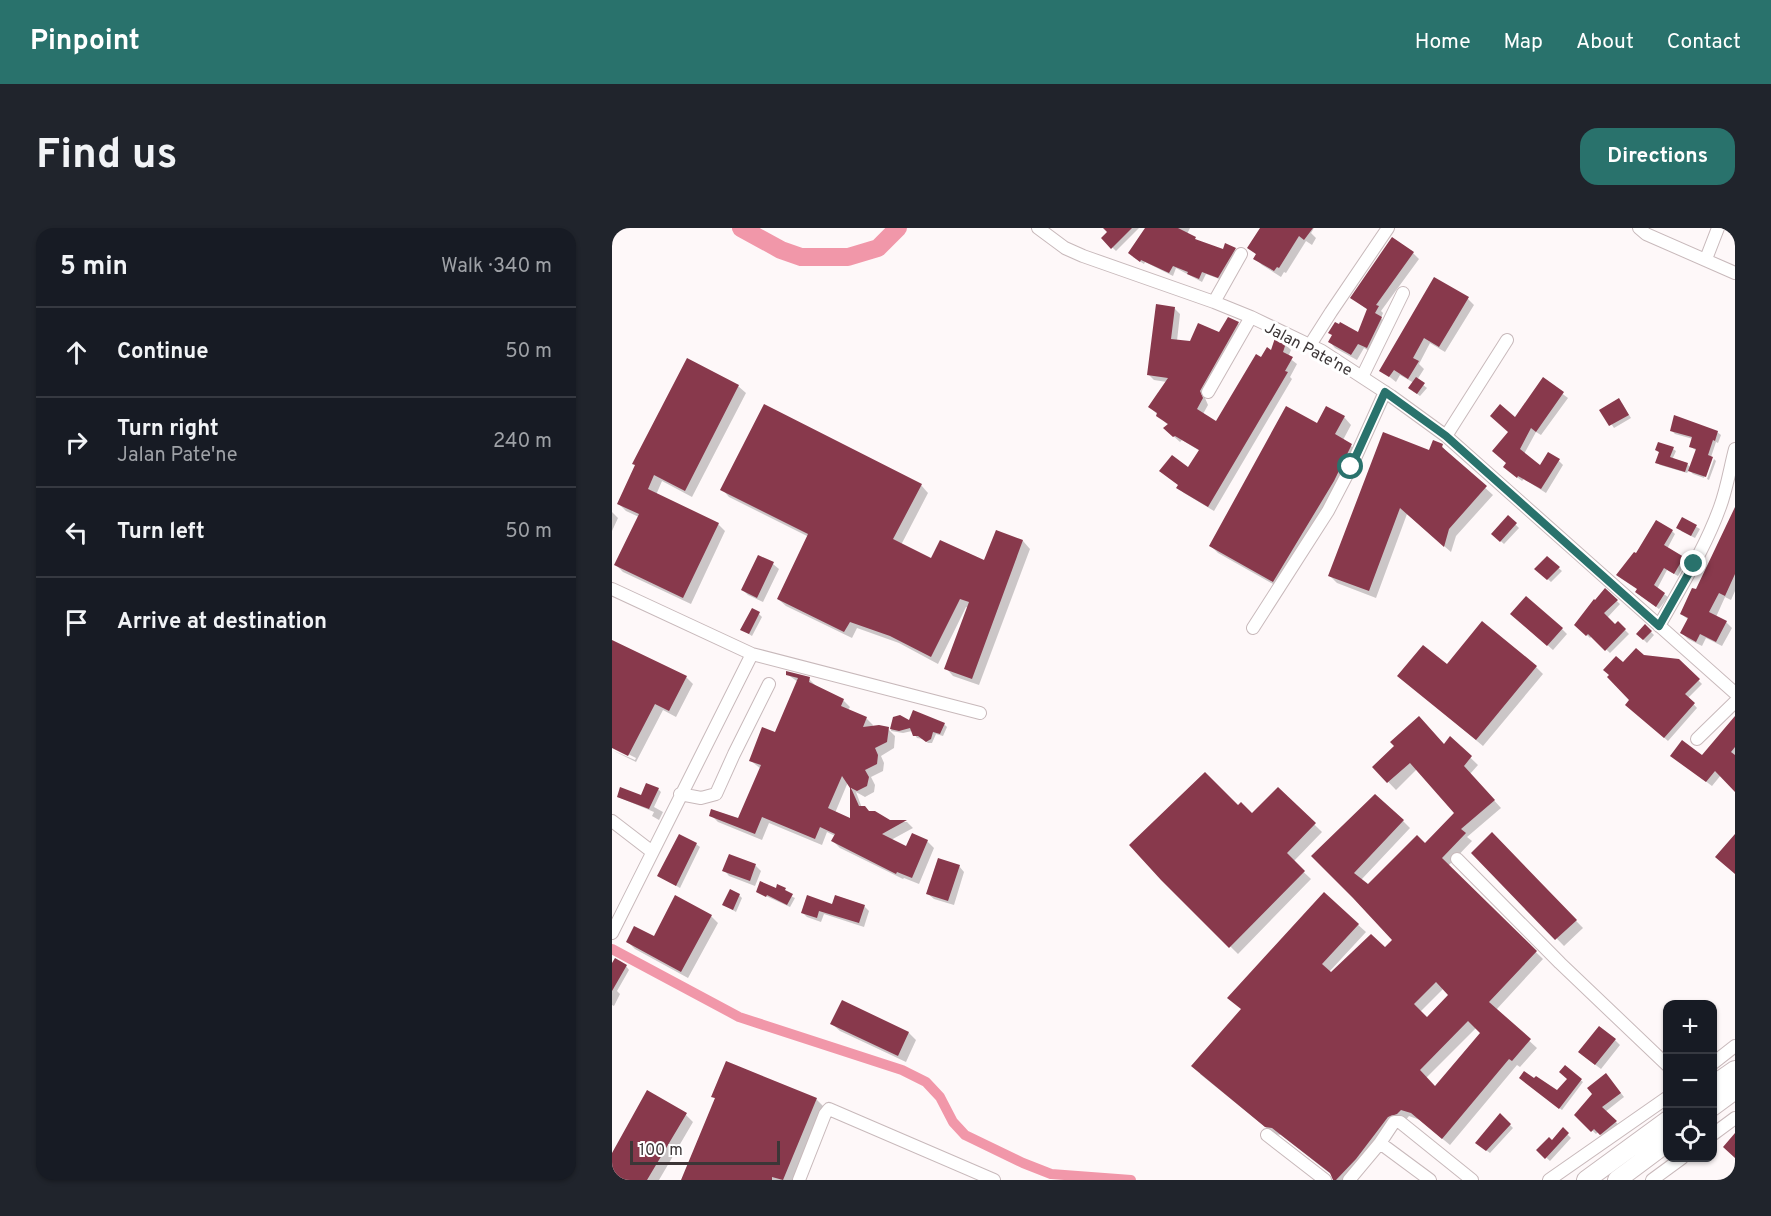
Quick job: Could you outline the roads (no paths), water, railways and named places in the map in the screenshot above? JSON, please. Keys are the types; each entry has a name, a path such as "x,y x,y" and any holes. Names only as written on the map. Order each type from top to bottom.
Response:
{"highway":[{"path":"1717,1083 1735,1070"},
{"path":"1717,1104 1735,1090"},
{"path":"1586,1180 1663,1124"},
{"path":"1617,1180 1663,1146"}],"street":[{"name":"Jalan Pate'ne","path":"1038,228 1065,248 1083,256 1251,317 1310,345 1385,392 1446,436 1735,693"},
{"path":"1310,345 1388,228"},
{"path":"1639,228 1646,234 1735,273"},
{"path":"1706,259 1718,228"},
{"path":"1214,302 1241,254"},
{"path":"1362,377 1403,293"},
{"path":"1209,392 1251,317"},
{"path":"1446,436 1507,340"},
{"path":"1253,628 1328,511 1385,392"},
{"path":"1659,626 1694,564 1714,522 1735,449"},
{"path":"612,590 752,654 980,712"},
{"path":"612,933 651,851 752,654"},
{"path":"680,794 701,798 716,794 769,684"},
{"path":"1696,739 1735,702"},
{"path":"613,825 651,851"},
{"path":"1457,859 1560,963 1663,1061"},
{"path":"1717,1061 1735,1047"},
{"path":"1549,1180 1663,1100"},
{"path":"799,1180 825,1114 831,1109 994,1180"},
{"path":"1717,1132 1735,1118"},
{"path":"1349,1180 1380,1143 1394,1122 1400,1122 1472,1180"},
{"path":"1267,1135 1325,1180"},
{"path":"1380,1143 1430,1180"},
{"path":"1652,1180 1677,1162"}],"waterway":[{"path":"741,228 781,250 801,257 848,257 878,248 898,228"},
{"path":"612,949 739,1017 902,1070 926,1082 940,1097 953,1122 965,1135 1023,1163 1051,1174 1131,1180"}]}
